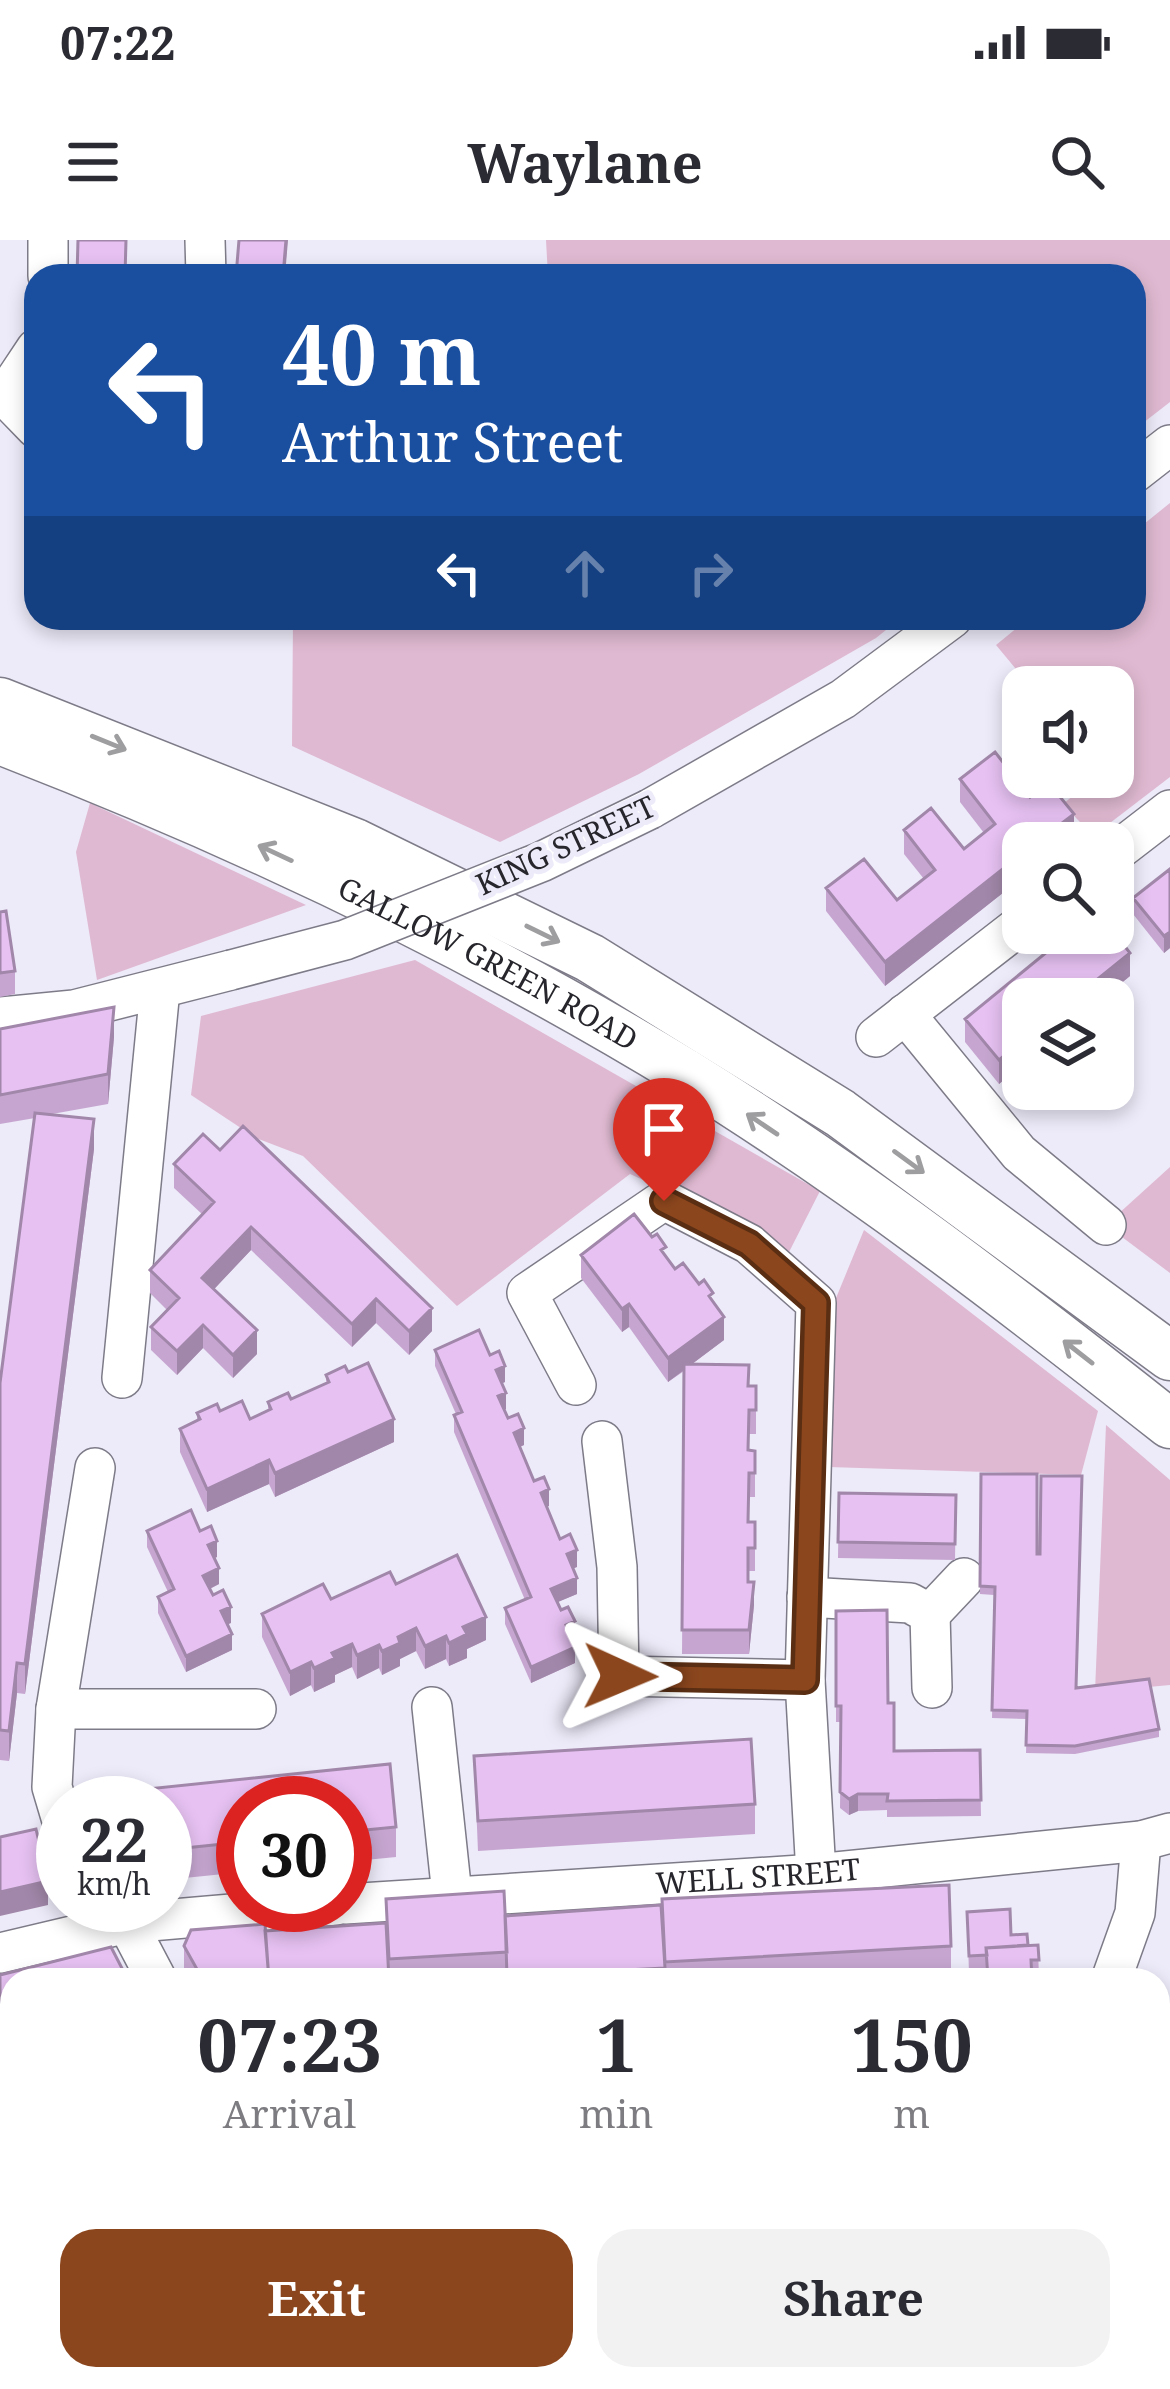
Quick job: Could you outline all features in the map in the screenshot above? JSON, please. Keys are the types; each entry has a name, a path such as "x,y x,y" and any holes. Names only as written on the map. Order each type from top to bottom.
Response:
{"main road":[{"name":"GALLOW GREEN ROAD","path":"0,702 355,843 590,958 841,1113 1170,1356"},
{"name":"GALLOW GREEN ROAD","path":"0,740 245,839 439,934 572,1006 688,1075 876,1200 1010,1297 1170,1424"}],"street":[{"path":"24,365 3,393 24,415"},
{"path":"1146,464 1170,445"},
{"name":"KING STREET","path":"0,1017 74,1010 345,940 541,862 650,809 843,699 936,630"},
{"path":"1134,838 1170,810"},
{"path":"1002,939 890,1026 1019,1153 1106,1225"},
{"path":"122,1378 160,989"},
{"path":"576,1385 527,1292 664,1201 749,1244 816,1303 805,1680 816,1874"},
{"path":"602,1442 617,1567 620,1676 805,1680"},
{"path":"53,1776 56,1709 95,1468"},
{"path":"932,1688 930,1614 964,1578"},
{"path":"807,1597 910,1603 930,1614"},
{"path":"432,1707 452,1895"},
{"path":"56,1709 256,1709"},
{"path":"1115,1968 1155,1837"},
{"name":"WELL STREET","path":"372,1902 816,1874 1155,1837"},
{"path":"0,1953 66,1932"},
{"path":"115,1932 147,1968"}],"shaded area":[{"path":"546,240 1170,240 1170,402 1146,421 1146,264 547,264"},
{"path":"1170,503 1170,777 1111,822 1080,822 1063,804 1070,798 1134,798 1134,666 1014,666 996,645 1014,630 1146,630 1146,522"},
{"path":"293,630 886,630 639,774 500,842 292,746"},
{"path":"90,803 306,905 97,980 76,852"},
{"path":"415,960 820,1191 787,1256 731,1220 630,1174 457,1306 303,1156 256,1138 191,1095 201,1016"},
{"path":"1170,1167 1170,1273 1106,1225"},
{"path":"864,1230 1098,1411 1081,1475 829,1467 827,1320"},
{"path":"1106,1425 1170,1480 1170,1685 1095,1692"}],"building":[{"path":"78,240 126,240 125,264 77,264"},
{"path":"239,240 286,240 284,264 237,264"},
{"path":"995,752 1002,761 1002,798 1061,798 1074,814 1064,822 1002,822 1002,870 885,962 826,888 864,859 897,900 935,870 904,830 931,808 964,849 995,824 960,779"},
{"path":"1170,869 1170,932 1164,936 1134,897"},
{"path":"6,911 15,971 0,973 0,912"},
{"path":"1044,954 1129,954 1099,978 1015,978"},
{"path":"1002,989 1002,1058 999,1060 965,1019"},
{"path":"114,1007 108,1074 0,1095 0,1029"},
{"path":"35,1113 94,1119 25,1664 17,1663 9,1731 0,1730 0,1383"},
{"path":"243,1126 432,1308 409,1331 376,1299 352,1324 251,1227 202,1278 257,1330 233,1355 203,1325 177,1351 151,1327 179,1298 150,1270 214,1202 174,1164 203,1134 220,1150"},
{"path":"634,1214 652,1237 657,1234 666,1247 661,1250 675,1269 683,1263 699,1284 704,1280 724,1317 668,1358 629,1304 622,1309 581,1255"},
{"path":"479,1330 490,1355 499,1351 505,1366 496,1370 506,1393 498,1396 508,1418 518,1414 524,1428 514,1433 534,1481 544,1477 549,1489 541,1493 560,1539 570,1534 577,1550 567,1554 577,1578 551,1589 561,1610 568,1607 575,1621 566,1625 575,1647 531,1667 505,1608 531,1597 454,1415 462,1412 435,1350"},
{"path":"368,1363 394,1419 275,1473 269,1460 207,1489 180,1429 200,1419 197,1413 217,1404 220,1411 242,1401 250,1419 271,1409 268,1402 288,1393 291,1399 329,1382 326,1375 345,1366 348,1372"},
{"path":"684,1364 749,1365 748,1386 756,1386 756,1410 749,1410 748,1450 755,1451 755,1473 749,1473 748,1522 755,1522 755,1548 748,1548 748,1582 754,1582 749,1630 682,1630"},
{"path":"981,1474 1037,1474 1037,1554 1041,1476 1082,1476 1076,1688 1149,1679 1159,1729 1075,1746 1026,1745 1027,1711 992,1710 995,1587 980,1586"},
{"path":"839,1493 956,1495 955,1544 838,1542"},
{"path":"191,1510 200,1531 211,1526 217,1541 208,1545 219,1568 203,1576 213,1595 223,1590 231,1607 221,1611 232,1634 186,1656 158,1597 174,1589 147,1531"},
{"path":"457,1555 486,1617 463,1627 467,1634 449,1643 446,1636 425,1646 416,1628 382,1651 379,1645 357,1655 352,1644 314,1668 311,1662 290,1672 262,1614 323,1584 331,1599 390,1572 396,1584"},
{"path":"887,1610 888,1703 894,1703 894,1751 980,1750 981,1800 887,1801 888,1794 858,1794 849,1799 840,1792 836,1611"},
{"path":"751,1739 755,1804 478,1821 474,1756"},
{"path":"390,1764 396,1827 372,1829 372,1776 273,1776"},
{"path":"216,1782 216,1845 192,1847 192,1784"},
{"path":"36,1829 36,1884 0,1892 0,1837"},
{"path":"949,1885 951,1946 665,1962 662,1899"},
{"path":"504,1891 507,1952 389,1959 386,1899"},
{"path":"661,1905 665,1968 507,1968 505,1916"},
{"path":"1010,1909 1011,1935 1027,1934 1028,1945 986,1948 987,1955 969,1956 967,1912"},
{"path":"386,1923 388,1968 268,1968 265,1932 372,1932 372,1924"},
{"path":"192,1930 266,1932 268,1968 196,1968 184,1946"},
{"path":"1038,1945 1039,1960 1031,1960 1031,1968 987,1968 986,1948"},
{"path":"111,1947 122,1968 28,1968"}],"route":[{"path":"620,1676 805,1680 816,1303 749,1244 664,1201"}]}
